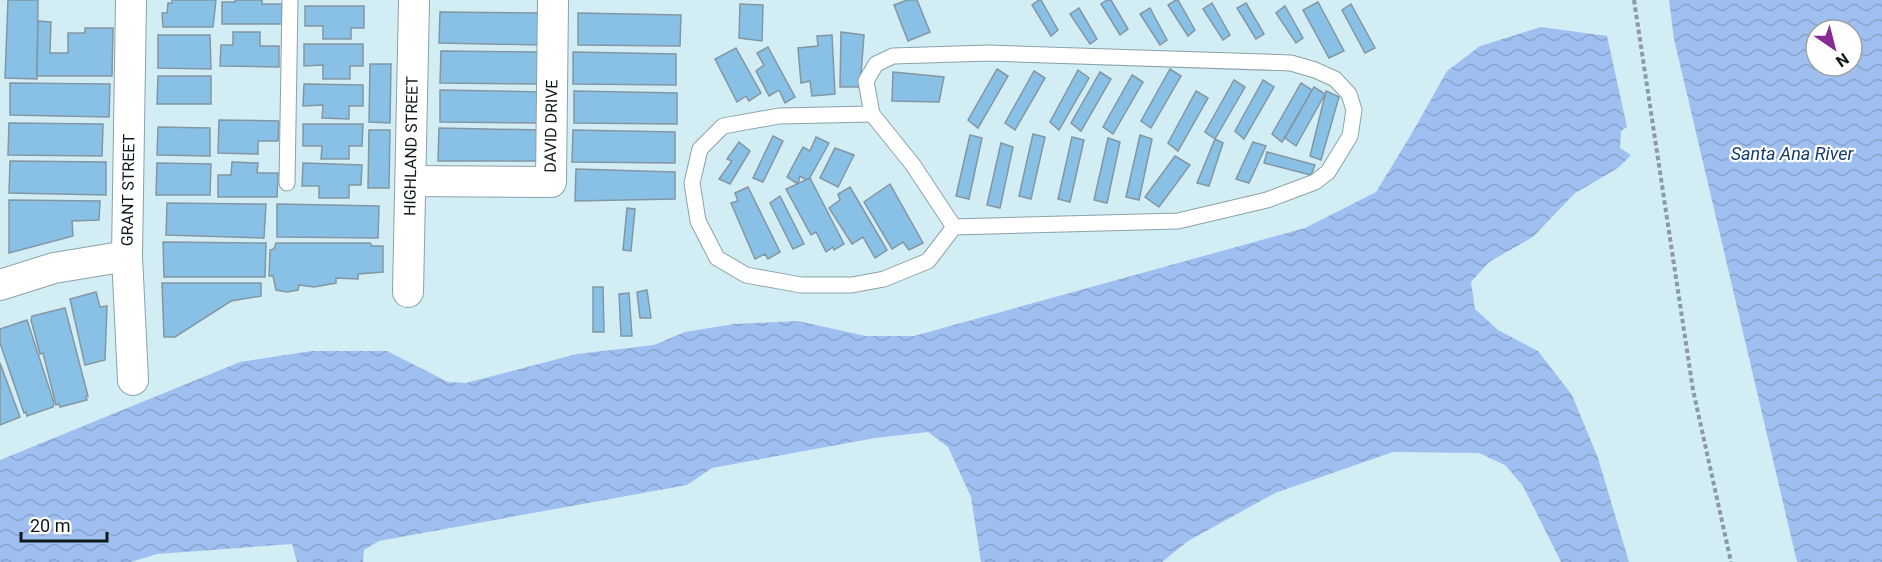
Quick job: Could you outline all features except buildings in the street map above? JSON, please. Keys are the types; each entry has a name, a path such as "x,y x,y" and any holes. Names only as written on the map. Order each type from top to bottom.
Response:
{"street":[{"name":"GRANT STREET","path":"131,0 127,256 133,380"},
{"name":"HIGHLAND STREET","path":"408,292 414,0"},
{"name":"DAVID DRIVE","path":"411,181 551,183 553,2"},
{"path":"0,285 54,268 127,256"}],"lane":[{"path":"287,183 290,0"},
{"path":"989,53 1291,63 1335,79 1349,94 1354,110 1350,136 1328,172 1315,182 1267,201 1178,221 954,227 914,165 872,114 866,81 876,64 893,56 989,53"},
{"path":"872,114 778,117 723,126 700,149 692,183 698,221 717,258 746,275 801,285 852,285 884,279 928,261 954,227"}],"path":[{"path":"1634,0 1693,390 1731,562"}],"water":[{"name":"Santa Ana River","path":"1669,0 1882,0 1882,562 1797,562 1674,39"},
{"path":"1541,27 1607,36 1627,127 1621,131 1620,148 1631,155 1618,168 1575,193 1533,237 1489,262 1471,282 1475,309 1498,330 1538,351 1572,395 1598,458 1629,562 1561,562 1523,486 1505,465 1479,453 1393,452 1275,493 1188,541 1162,562 981,562 971,497 948,447 928,432 875,438 712,468 687,485 379,541 364,550 363,562 297,562 292,544 157,554 131,562 0,562 0,460 240,362 312,351 387,351 448,382 466,383 577,354 654,345 685,332 734,324 798,321 866,336 914,336 1305,228 1376,192 1447,71 1480,46"}]}
